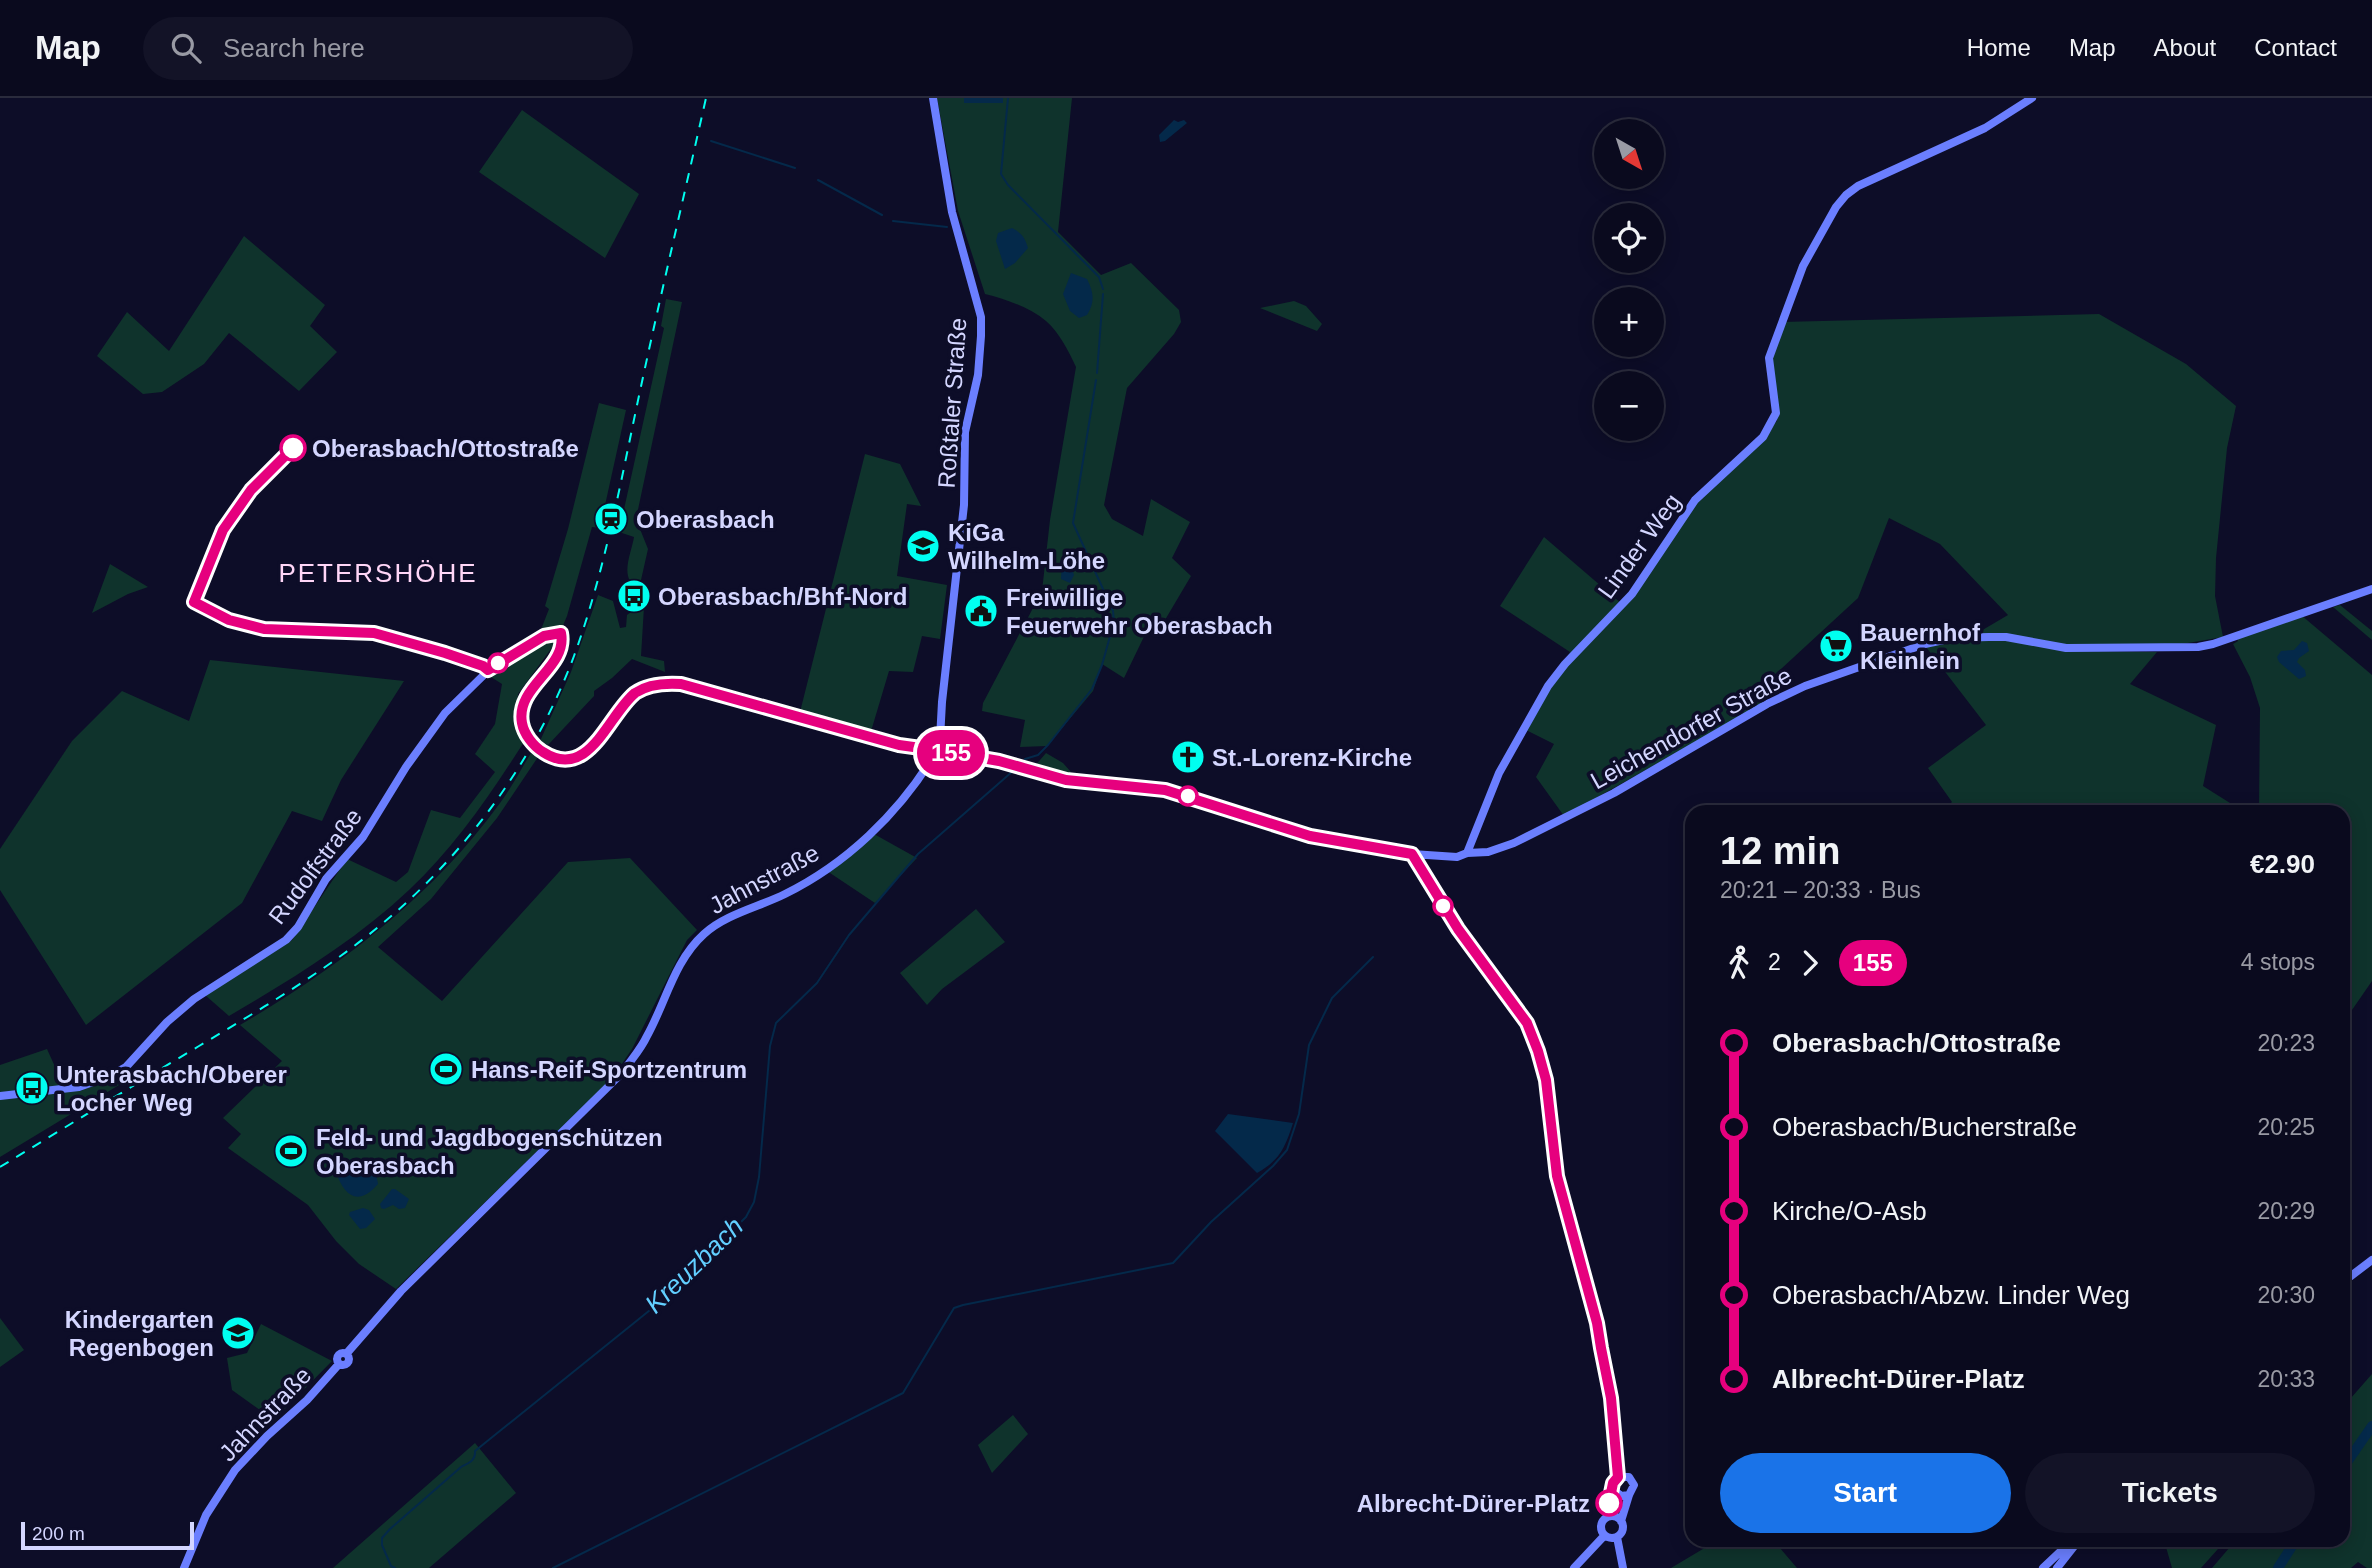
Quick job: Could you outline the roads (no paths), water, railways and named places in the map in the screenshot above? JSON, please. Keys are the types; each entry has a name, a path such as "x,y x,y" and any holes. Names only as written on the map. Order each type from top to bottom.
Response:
{"street":[{"name":"Roßtaler Straße","path":"933,98 952,212 981,317 982,336 978,375 965,432 964,505 953,590 940,739"},
{"name":"Linder Weg","path":"1468,853 1499,773 1548,686 1565,664 1632,594 1695,500 1763,437 1776,413 1769,358 1803,267 1836,207 1858,186 1986,128 2032,98"},
{"name":"Leichendorfer Straße","path":"1468,853 1488,852 1523,839 1614,793 1767,704 1805,686 1925,644 1953,638 1997,637 2066,648 2198,647 2372,589"},
{"name":"Rudolfstraße","path":"0,1096 79,1087 110,1076 126,1067 167,1022 194,999 286,940 298,927 326,879 363,837 406,767 446,713 494,665 544,636 561,633 561,647 524,700 522,724 528,738 541,751 554,758 572,758 588,752 600,740 625,702 638,691 668,683 706,689 899,745 928,749"},
{"path":"947,752 947,747 940,739 931,742 928,749 933,757 939,758 947,752 985,757 1066,780 1165,790 1310,836 1412,854 1457,857 1468,853"},
{"name":"Jahnstraße","path":"184,1568 206,1515 235,1470 307,1400 339,1364 348,1363 347,1353 401,1291 623,1072 647,1037 685,954 704,934 729,918 785,894 842,858 902,800 933,757"},
{"path":"1412,854 1458,929 1527,1023 1538,1051 1546,1080 1559,1185 1599,1335 1611,1398 1618,1477"},
{"path":"2350,1277 2372,1260"},
{"path":"1604,1536 1617,1537 1622,1530 1621,1521 1629,1495 1634,1489 1633,1481 1627,1476 1618,1477 1613,1483 1617,1494 1611,1516"},
{"path":"1617,1494 1623,1497 1629,1495"},
{"path":"1604,1536 1601,1525 1604,1519 1611,1516 1621,1521"},
{"path":"1574,1568 1604,1536"},
{"path":"1617,1537 1623,1568"},
{"path":"2043,1568 2066,1547"},
{"path":"2057,1568 2073,1547"}],"water":[{"path":"964,98 1003,98 1003,103 964,103"},
{"path":"1174,120 1184,120 1187,123 1160,142 1159,135"},
{"path":"1012,228 1023,236 1028,248 1015,263 1005,269 996,241 998,233"},
{"path":"1071,273 1087,279 1092,293 1090,310 1087,315 1079,318 1070,311 1063,294"},
{"path":"1069,560 1074,575 1070,583 1061,579 1062,561"},
{"path":"2302,641 2307,643 2309,651 2297,662 2305,670 2306,676 2299,679 2279,662 2277,657 2281,651 2294,650"},
{"path":"1228,1114 1293,1123 1281,1153 1257,1173 1215,1131"},
{"path":"352,1159 370,1168 378,1184 358,1197 352,1196 343,1187 336,1172 339,1164"},
{"path":"392,1189 409,1199 405,1208 399,1209 393,1205 381,1208 380,1204"},
{"path":"363,1208 369,1210 375,1219 366,1228 360,1229 349,1215 350,1212"}],"waterway":[{"name":"Kreuzbach","path":"1008,98 1001,174 1008,185 1099,277 1103,289"},
{"path":"711,141 795,168"},
{"path":"818,180 882,215"},
{"path":"893,221 947,227"},
{"name":"Kreuzbach","path":"1097,373 1103,294"},
{"name":"Kreuzbach","path":"1025,759 1038,755 1048,745 1092,689 1114,622 1113,611 1073,523 1096,380"},
{"name":"Kreuzbach","path":"395,1568 391,1566 382,1545 382,1538 390,1529 471,1461 475,1451 660,1302 746,1217 754,1202 759,1177 770,1046 776,1023 817,983 849,935 918,854 1013,771"},
{"path":"553,1568 903,1393 954,1308 1173,1263 1211,1222 1287,1150 1299,1114 1309,1045 1332,998 1373,957"},
{"path":"2350,1458 2372,1426"},
{"path":"2278,1568 2292,1547"}],"railway":[{"path":"0,1167 280,997 358,943 433,877 482,820 525,758 560,691 595,591 706,98"}],"place":[{"name":"Oberasbach/Ottostraße","path":"293,448"},
{"name":"Oberasbach","path":"611,519"},
{"name":"KiGa Wilhelm-Löhe","path":"923,546"},
{"name":"Oberasbach/Bhf-Nord","path":"634,596"},
{"name":"Freiwillige Feuerwehr Oberasbach","path":"981,611"},
{"name":"Bauernhof Kleinlein","path":"1836,646"},
{"name":"St.-Lorenz-Kirche","path":"1188,757"},
{"name":"Hans-Reif-Sportzentrum","path":"446,1069"},
{"name":"Unterasbach/Oberer Locher Weg","path":"32,1088"},
{"name":"Feld- und Jagdbogenschützen Oberasbach","path":"291,1151"},
{"name":"Kindergarten Regenbogen","path":"238,1333"},
{"name":"Albrecht-Dürer-Platz","path":"1609,1503"}],"district":[{"name":"PETERSHÖHE","path":"378,573"}]}
